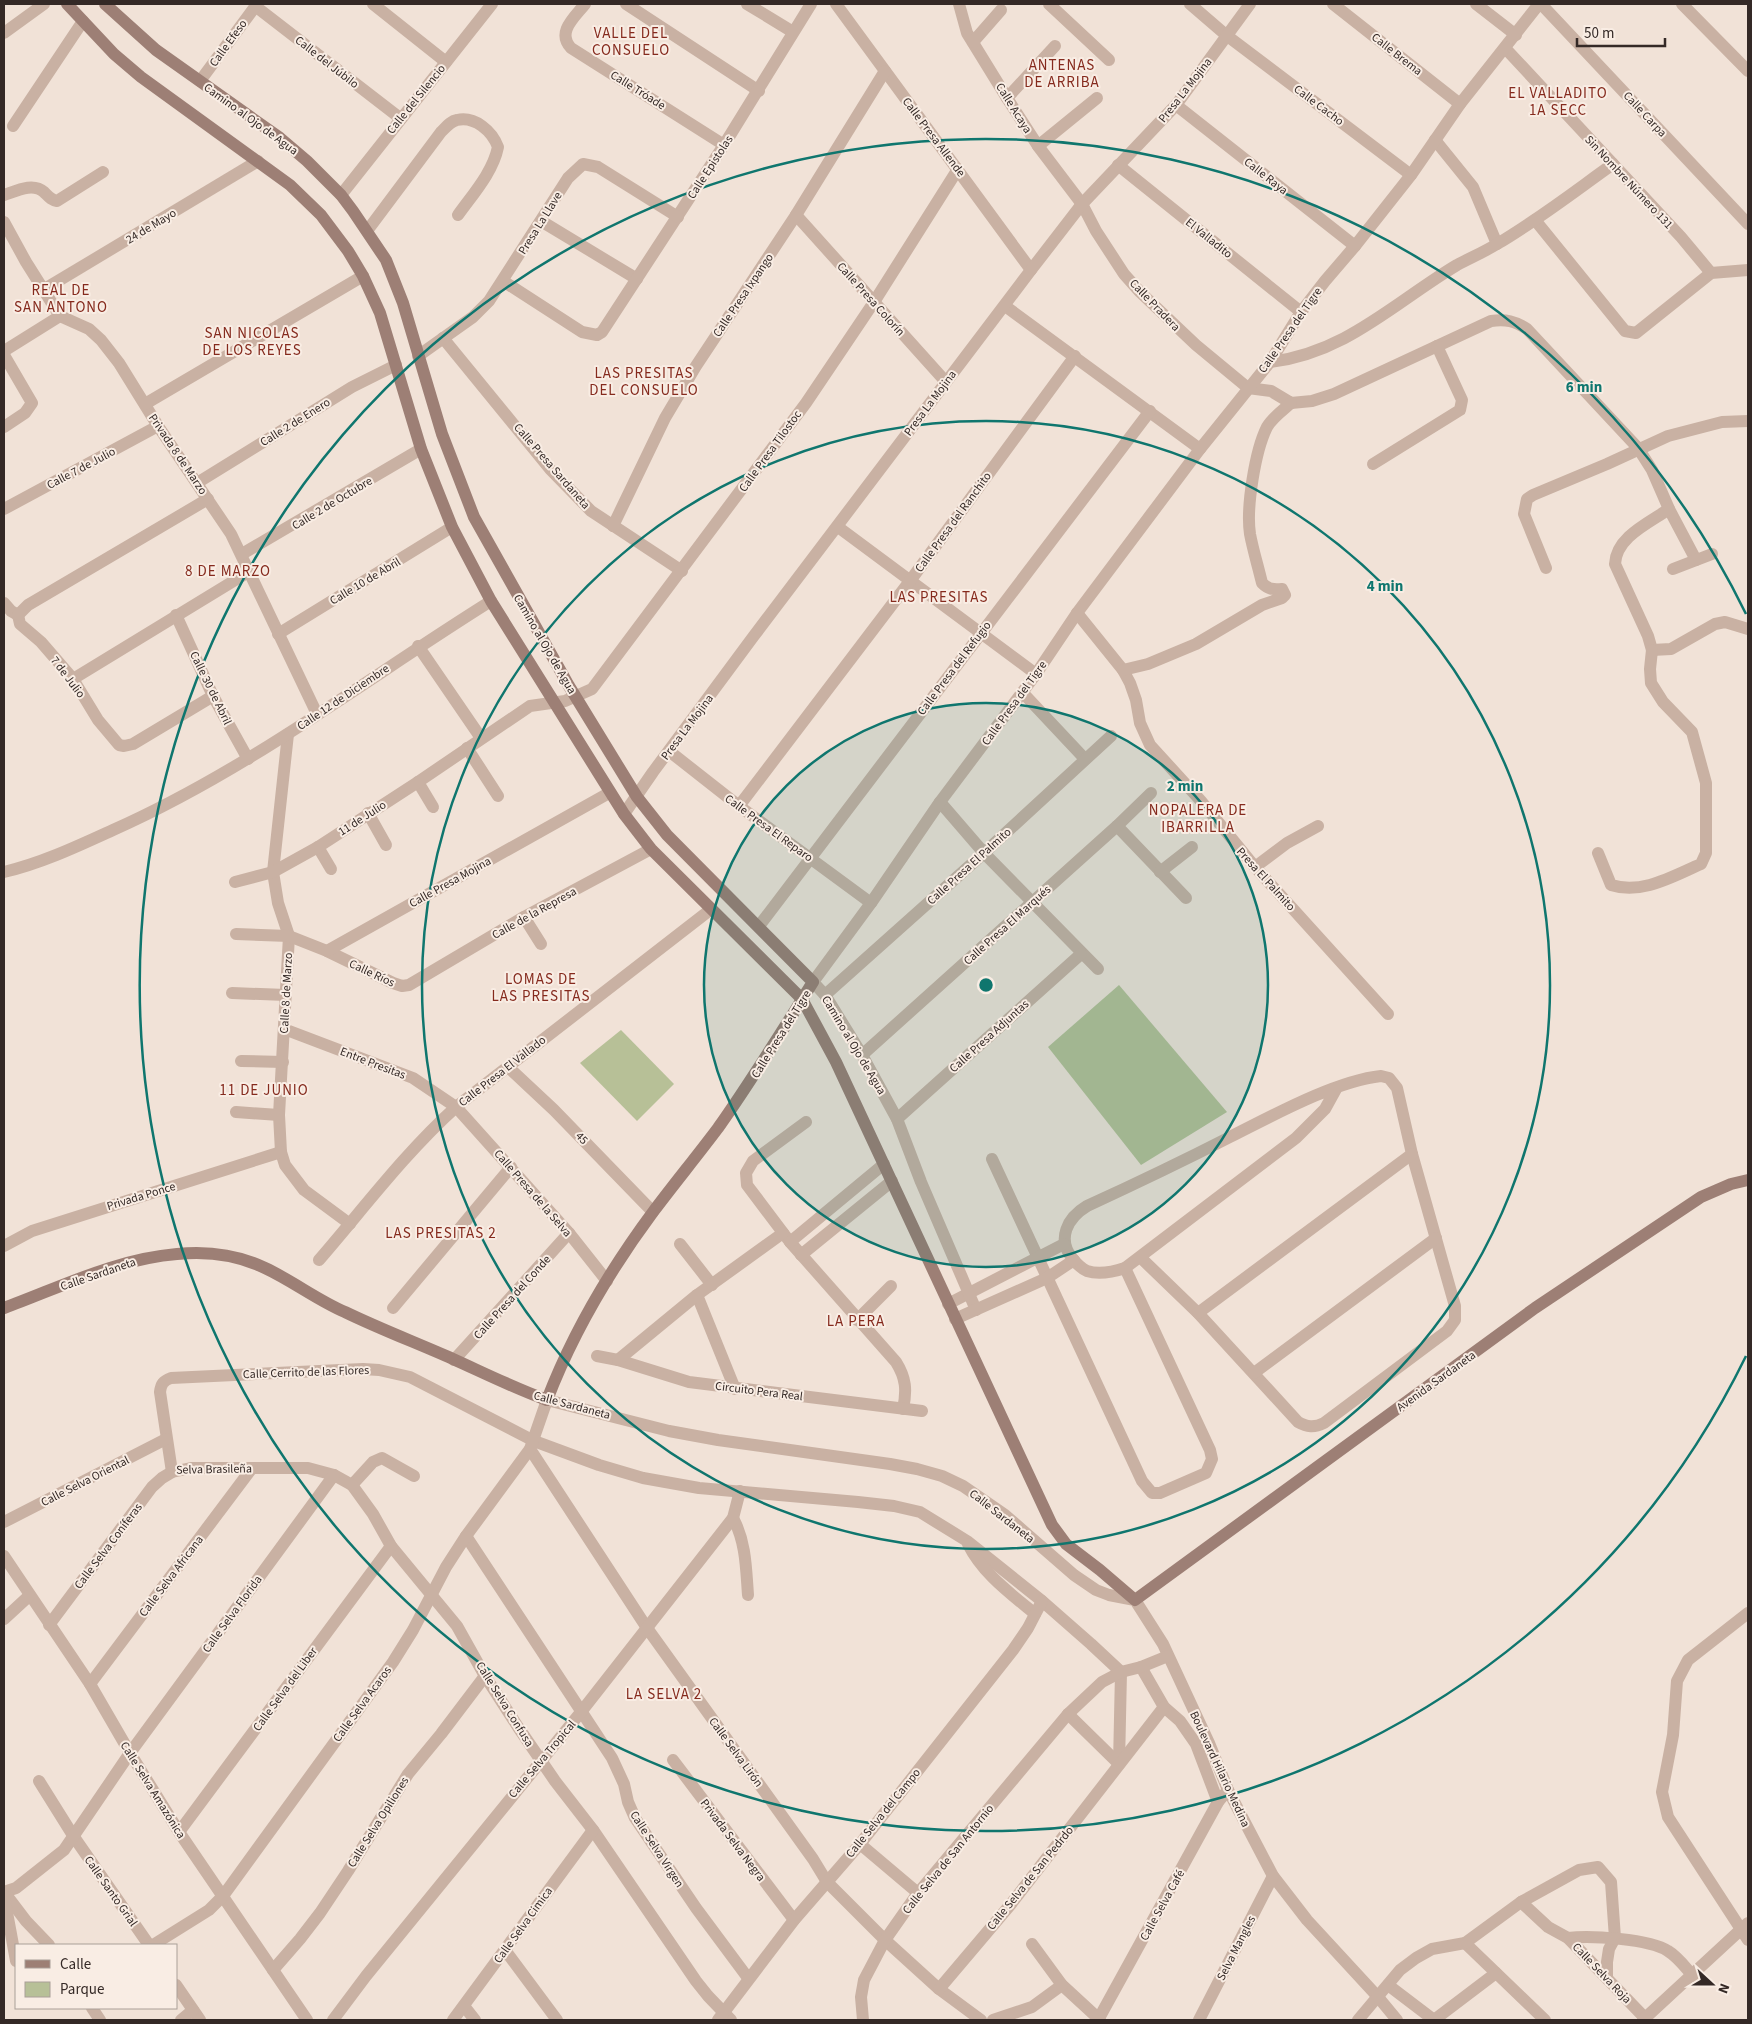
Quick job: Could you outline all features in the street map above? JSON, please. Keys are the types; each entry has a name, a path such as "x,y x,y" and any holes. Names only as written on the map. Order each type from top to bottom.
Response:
{"street":[{"path":"4,33 44,4"},
{"name":"Camino al Ojo de Agua","path":"67,4 114,54 141,77 290,185 321,215 348,250 363,276 380,313 421,449 452,527 491,601 609,792 650,849 802,999 836,1062 1052,1525 1066,1544 1135,1600"},
{"name":"Camino al Ojo de Agua","path":"105,4 156,50 280,138 308,161 340,195 367,231 386,260 403,303 442,434 474,517 576,697 637,797 688,857 759,926 825,995 862,1055 897,1119 976,1310"},
{"path":"373,4 446,62"},
{"name":"Calle del Silencio","path":"340,195 492,4"},
{"name":"Calle Tróade","path":"585,4 564,34 565,41 571,48 724,145"},
{"path":"626,4 758,91"},
{"path":"747,4 793,32"},
{"name":"Calle Epistolas","path":"503,281 582,332 597,335 606,327 724,145 811,4"},
{"name":"Calle Presa Allende","path":"836,4 1031,270"},
{"name":"Calle Acaya","path":"959,4 967,33 1038,146 1082,204"},
{"path":"1049,4 1109,60"},
{"name":"Calle Cacho","path":"1190,4 1226,35 1411,174"},
{"name":"Presa La Mojina","path":"624,814 669,751 946,382 1082,204 1176,105 1250,4"},
{"name":"Calle Brema","path":"1333,4 1460,104"},
{"path":"1476,4 1516,35"},
{"name":"Calle Presa del Tigre","path":"534,1441 542,1412 576,1333 606,1281 653,1212 738,1100 813,982 871,903 940,802 1036,674 1076,613 1200,449 1270,362 1301,312 1356,246 1411,174 1460,104 1540,4"},
{"name":"Calle Carpa","path":"1540,4 1748,224"},
{"path":"1682,4 1748,70"},
{"name":"Calle Efeso","path":"200,81 256,5"},
{"name":"Calle del Júbilo","path":"256,5 400,118"},
{"path":"973,42 1001,10"},
{"path":"13,126 83,21"},
{"path":"1007,98 1055,46"},
{"name":"Sin Nombre Número 131","path":"1505,48 1681,237 1711,273"},
{"name":"Calle Presa Ixpango","path":"612,526 670,409 724,322 796,215 884,71"},
{"path":"1038,146 1097,98"},
{"name":"Calle Raya","path":"1176,105 1356,246"},
{"path":"367,231 441,132 456,120 465,120 478,123 495,140 498,146 496,157 491,167 458,215"},
{"path":"1435,140 1473,187 1497,244"},
{"name":"24 de Mayo","path":"44,290 258,161"},
{"name":"Presa La Llave","path":"418,356 473,317 489,301 568,178 583,164 598,167 678,217"},
{"path":"1270,362 1300,357 1341,340 1408,299 1457,265 1497,244 1535,220 1613,164"},
{"name":"El Valladito","path":"1118,165 1301,312"},
{"name":"Calle Presa Tilostoc","path":"553,703 576,697 592,689 682,571 806,403 874,302 958,169"},
{"path":"4,195 34,187 42,190 52,200 57,201 103,172"},
{"name":"Calle Pradera","path":"1082,204 1116,261 1140,292 1196,345 1248,388"},
{"name":"Calle Presa Colorín","path":"796,215 946,382"},
{"path":"1535,220 1625,331 1636,333 1711,273 1748,270"},
{"path":"541,221 638,279"},
{"path":"4,222 60,316 4,351"},
{"path":"144,404 363,276"},
{"path":"1004,306 1200,449"},
{"name":"Privada 8 de Marzo","path":"60,316 88,329 101,340 119,363 158,426 208,499 242,554 278,634 318,714"},
{"path":"1123,670 1148,664 1196,644 1262,605 1282,598 1285,595 1282,589 1274,590 1262,583 1250,532 1252,484 1256,458 1267,426 1278,413 1291,403 1312,401 1334,394 1491,321 1504,319 1515,322 1527,329 1638,448 1652,470 1669,509 1696,560"},
{"name":"Calle Presa Sardaneta","path":"443,338 570,490 591,511 682,571"},
{"path":"1373,464 1460,410 1462,400 1437,346"},
{"path":"4,355 32,403 25,414 4,427"},
{"name":"Calle Presa del Ranchito","path":"739,806 910,581 1075,356"},
{"name":"Calle 2 de Enero","path":"197,483 352,387 396,365"},
{"path":"1248,388 1271,391 1291,403"},
{"name":"Calle Presa del Refugio","path":"759,926 1150,411"},
{"path":"1546,568 1524,514 1527,499 1551,486 1607,464 1638,448 1668,436 1722,422 1747,421"},
{"name":"Calle 7 de Julio","path":"4,509 158,426"},
{"name":"Calle 2 de Octubre","path":"242,554 421,449"},
{"path":"18,615 28,605 208,499"},
{"path":"1598,854 1611,885 1622,889 1652,885 1700,864 1706,853 1706,783 1692,732 1663,702 1651,684 1652,650 1648,636 1615,564 1615,555 1625,540 1669,509"},
{"name":"Calle 10 de Abril","path":"278,634 452,527"},
{"path":"838,527 1036,674"},
{"path":"1673,569 1712,554"},
{"path":"73,679 250,571"},
{"name":"Calle 12 de Diciembre","path":"4,872 25,867 80,845 165,806 288,734 418,646 491,601"},
{"name":"7 de Julio","path":"4,603 10,611 18,615 20,624 41,642 73,679 98,720 115,741 124,746 133,744 213,696"},
{"name":"Presa El Palmito","path":"1076,613 1123,670 1136,700 1144,734 1150,745 1201,801 1255,867 1388,1014"},
{"name":"Calle 30 de Abril","path":"176,615 213,696 248,759"},
{"path":"1652,650 1670,649 1715,624 1726,622 1748,628"},
{"path":"418,646 481,738"},
{"path":"1023,692 1085,759"},
{"name":"11 de Julio","path":"235,882 273,872 318,847 530,706 553,703"},
{"name":"Calle 8 de Marzo","path":"288,734 273,872 278,903 289,936 280,1116 281,1152 285,1165 304,1190 350,1224"},
{"name":"Calle Presa El Palmito","path":"825,995 1111,736"},
{"path":"467,748 498,796"},
{"name":"Calle Presa El Reparo","path":"669,751 739,806 871,903"},
{"path":"418,782 433,807"},
{"name":"Calle Presa Mojina","path":"327,951 609,792"},
{"name":"Calle Presa El Marqués","path":"862,1055 1117,826 1151,793"},
{"path":"940,802 984,853 1098,970"},
{"path":"368,813 386,845"},
{"path":"1117,826 1186,898"},
{"path":"1255,867 1287,843 1318,826"},
{"path":"318,847 331,869"},
{"path":"1160,872 1192,847"},
{"name":"Calle de la Represa","path":"418,980 524,917 650,849"},
{"name":"Calle Presa El Vallado","path":"319,1260 435,1126 456,1107 710,910"},
{"path":"524,917 541,944"},
{"path":"236,934 289,936 327,951"},
{"name":"Calle Ríos","path":"327,951 402,986 409,985 418,980"},
{"name":"Calle Presa Adjuntas","path":"897,1119 1081,954"},
{"path":"232,994 286,995"},
{"name":"Entre Presitas","path":"284,1029 413,1078 456,1107"},
{"path":"241,1061 283,1062"},
{"name":"45","path":"508,1067 554,1110 653,1212"},
{"path":"1140,1257 1198,1313 1298,1422 1306,1427 1316,1427 1324,1423 1452,1326 1457,1313 1412,1154 1397,1088 1389,1078 1373,1077 1336,1089 1283,1110 1082,1209 1069,1224 1064,1244 1079,1266 1087,1271 1111,1272 1124,1268 1296,1138 1325,1109 1336,1089"},
{"name":"Calle Presa de la Selva","path":"456,1107 569,1234 606,1281"},
{"path":"236,1112 280,1116"},
{"path":"806,1122 754,1161 746,1173 747,1186 801,1255 896,1362 903,1373 906,1385 904,1408"},
{"name":"Privada Ponce","path":"4,1246 32,1231 281,1152"},
{"path":"1198,1313 1412,1154"},
{"path":"992,1159 1142,1481 1152,1494 1160,1493 1206,1473 1212,1459 1210,1450 1124,1268"},
{"path":"618,1360 698,1295 786,1237 884,1164"},
{"path":"393,1308 511,1167"},
{"name":"Avenida Sardaneta","path":"1135,1600 1535,1308 1701,1197 1731,1184 1748,1180"},
{"path":"801,1255 892,1181"},
{"name":"Calle Presa del Conde","path":"454,1360 569,1234"},
{"path":"1254,1373 1436,1238"},
{"path":"680,1244 712,1285"},
{"path":"948,1304 1064,1244"},
{"name":"Calle Sardaneta","path":"4,1308 96,1272 151,1257 179,1253 230,1256 267,1268 321,1301 518,1390 547,1400 669,1431 917,1468 942,1476 982,1498 1074,1575 1096,1590 1109,1595 1135,1600"},
{"path":"955,1319 1046,1278 1074,1260"},
{"path":"858,1320 891,1286"},
{"path":"698,1295 735,1389"},
{"name":"Circuito Pera Real","path":"597,1356 618,1360 690,1382 922,1411"},
{"name":"Calle Cerrito de las Flores","path":"160,1392 163,1382 171,1378 379,1370 410,1377 534,1441 599,1465 644,1478 699,1488 867,1503 920,1512 967,1541 1042,1601 1121,1672"},
{"name":"Selva Brasileña","path":"160,1392 172,1472 191,1468 308,1468 334,1475"},
{"name":"Calle Selva Oriental","path":"4,1522 166,1439"},
{"name":"Calle Selva Acaros","path":"155,1944 209,1910 223,1896 393,1662 413,1630 446,1566 534,1441"},
{"name":"Calle Selva Lirón","path":"534,1441 647,1628 813,1859 827,1882 885,1940 939,1989 981,2020"},
{"path":"352,1485 373,1462 382,1458 414,1476"},
{"name":"Calle Selva Africana","path":"90,1684 252,1468"},
{"name":"Calle Selva Coníferas","path":"49,1625 152,1487 172,1472"},
{"name":"Calle Selva Confusa","path":"334,1475 352,1485 372,1514 390,1546 457,1626 485,1676 540,1760 593,1830 696,1981 724,2018"},
{"name":"Calle Selva Florida","path":"7,1891 64,1850 130,1753 334,1475"},
{"name":"Calle Selva Tropical","path":"333,2020 366,1976 581,1712 733,1518 740,1491"},
{"path":"733,1518 743,1542 748,1595"},
{"name":"Calle Selva Virgen","path":"466,1536 612,1758 624,1784 628,1802 635,1818 696,1908 748,1978"},
{"path":"967,1541 976,1560 988,1574 1035,1614"},
{"name":"Calle Selva del Liber","path":"179,1832 390,1546"},
{"name":"Calle Selva Amazónica","path":"4,1556 29,1596 90,1684 179,1832 273,1970 304,2020"},
{"path":"4,1619 29,1596"},
{"name":"Boulevard Hilario Medina","path":"1135,1600 1157,1634 1209,1743 1228,1790 1273,1876 1307,1920 1397,2020"},
{"name":"Calle Selva del Campo","path":"724,2018 748,1978 794,1920 860,1844 1013,1650 1042,1601"},
{"path":"1644,2019 1746,1932 1668,1817 1662,1792 1673,1735 1677,1681 1688,1660 1748,1613"},
{"name":"Calle Selva de San Antornio","path":"863,2020 861,1997 864,1980 885,1940 918,1892 1068,1714 1102,1682 1121,1672 1141,1667 1168,1656"},
{"path":"1141,1667 1164,1707 1180,1721 1196,1744 1218,1802"},
{"path":"1120,1764 1121,1672"},
{"name":"Calle Selva Opiliones","path":"273,1970 320,1913 408,1774 485,1676"},
{"name":"Calle Selva de San Pedrdo","path":"939,1989 1011,1904 1164,1707"},
{"path":"1068,1714 1120,1764"},
{"name":"Privada Selva Negra","path":"673,1760 794,1920"},
{"name":"Calle Santo Grial","path":"39,1781 74,1837 148,1944"},
{"name":"Calle Selva Café","path":"1099,2020 1218,1802 1228,1790"},
{"name":"Calle Selva Cimica","path":"453,2020 593,1830"},
{"path":"860,1844 918,1892"},
{"path":"1358,2020 1400,1970 1432,1949 1465,1943 1521,1902 1579,1870 1598,1867 1611,1882 1615,1938 1609,1949 1607,1977"},
{"name":"Selva Mangles","path":"1199,2020 1273,1876"},
{"path":"7,1891 26,1921 48,1944"},
{"path":"7,1891 15,1953"},
{"name":"Calle Selva Roja","path":"1521,1902 1548,1926 1568,1938 1607,1977 1644,2019"},
{"path":"1568,1938 1582,1936 1615,1938 1665,1949 1675,1956 1693,1976"},
{"path":"1465,1943 1545,2020"},
{"path":"1032,1944 1062,1985 1099,2020"},
{"path":"505,1950 557,2020"},
{"path":"1388,1985 1434,2020 1496,1973"},
{"path":"993,2020 1032,2007 1062,1985"},
{"path":"178,1988 197,2015 181,2020"},
{"path":"464,2006 475,2020"},
{"path":"93,2009 100,2020"}],"green space":[{"path":"1119,985 1227,1112 1141,1165 1048,1047"},
{"path":"621,1030 674,1084 637,1121 580,1063"}],"district":[{"name":"VALLE DEL CONSUELO","path":"631,42"},
{"name":"ANTENAS DE ARRIBA","path":"1062,74"},
{"name":"EL VALLADITO 1A SECC","path":"1558,102"},
{"name":"REAL DE SAN ANTONO","path":"61,298"},
{"name":"SAN NICOLAS DE LOS REYES","path":"252,342"},
{"name":"LAS PRESITAS DEL CONSUELO","path":"644,382"},
{"name":"8 DE MARZO","path":"228,571"},
{"name":"LAS PRESITAS","path":"939,597"},
{"name":"NOPALERA DE IBARRILLA","path":"1198,818"},
{"name":"LOMAS DE LAS PRESITAS","path":"541,988"},
{"name":"11 DE JUNIO","path":"264,1090"},
{"name":"LAS PRESITAS 2","path":"441,1233"},
{"name":"LA PERA","path":"856,1321"},
{"name":"LA SELVA 2","path":"664,1694"}]}
